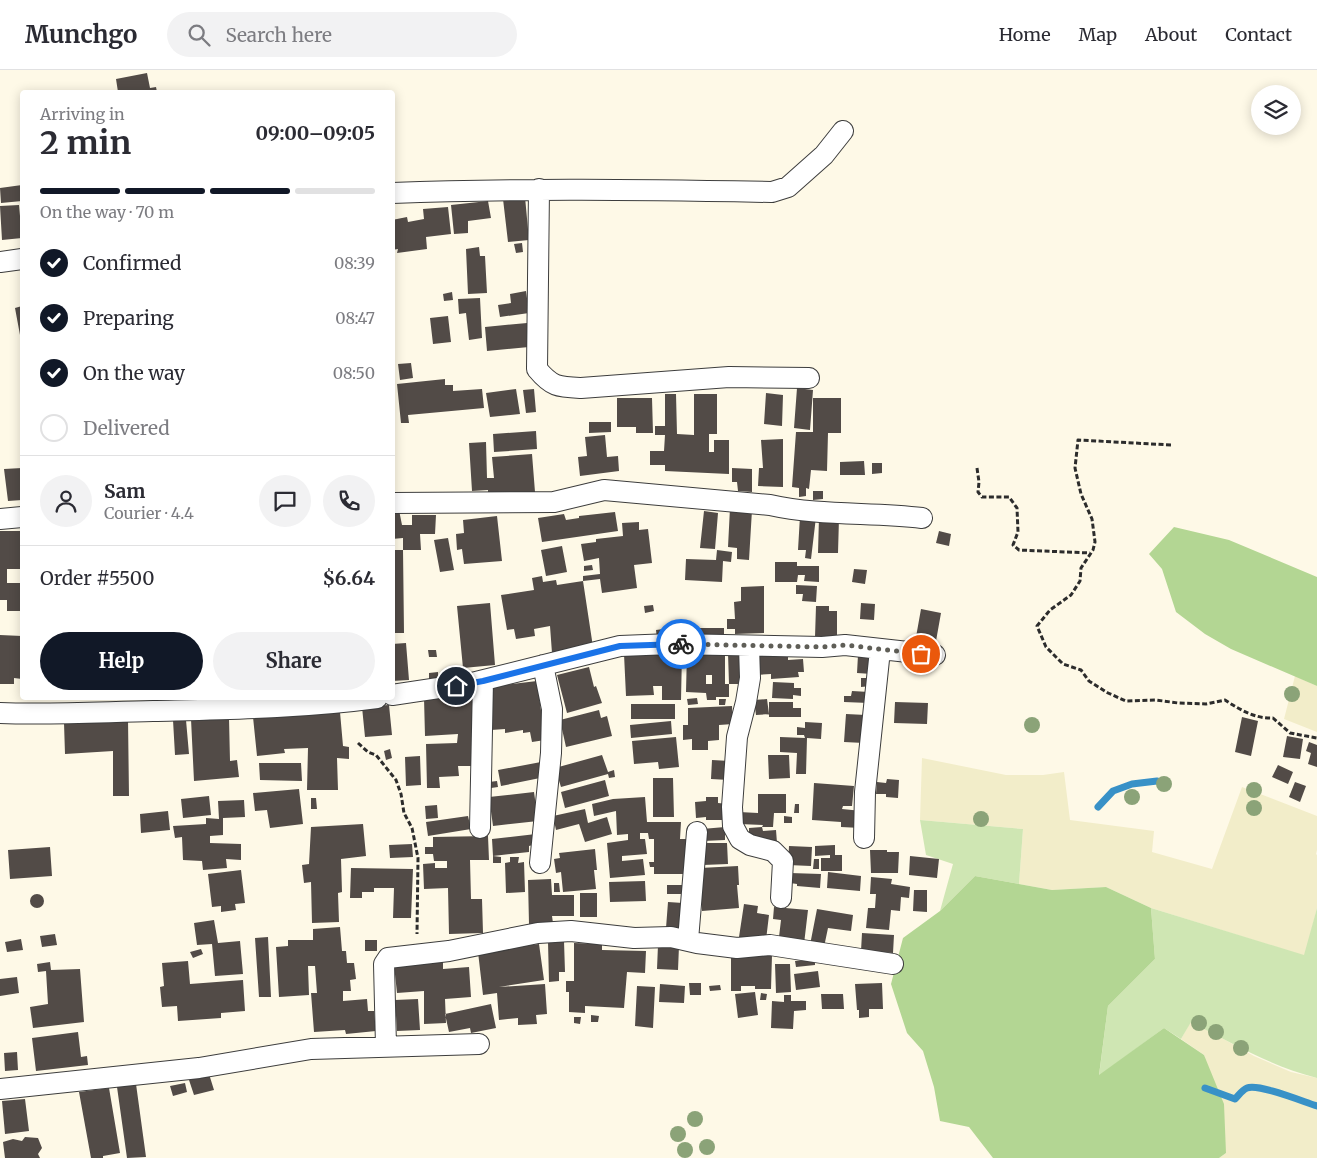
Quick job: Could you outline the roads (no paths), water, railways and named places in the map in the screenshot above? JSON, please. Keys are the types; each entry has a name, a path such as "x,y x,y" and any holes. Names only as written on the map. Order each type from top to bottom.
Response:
{"street":[{"path":"395,194 539,189 772,192 788,187 824,155 843,131"},
{"path":"539,189 537,369 547,380 558,387 581,388 729,377 809,378"},
{"path":"0,262 20,259"},
{"path":"395,503 554,502 604,490 754,504 790,510 922,518"},
{"path":"0,519 20,517"},
{"path":"395,695 483,681 620,646 671,644 822,647 845,645 935,655"},
{"path":"749,646 749,686 737,737 732,807 733,826 740,839 750,845 773,851 783,861 782,898"},
{"path":"864,838 865,792 880,650"},
{"path":"540,863 551,753 552,709 543,665"},
{"path":"480,828 483,681"},
{"path":"0,713 244,708 308,705 357,700"},
{"path":"688,940 697,832"},
{"path":"386,1046 384,964 388,958 449,951 538,933 571,931 634,938 671,937 737,948 770,945 893,964"},
{"path":"0,1089 200,1068 311,1049 479,1044"}],"waterway":[{"path":"1098,807 1113,791 1132,784 1157,781"},
{"path":"1205,1088 1235,1099 1247,1088 1261,1088 1317,1106"}]}
